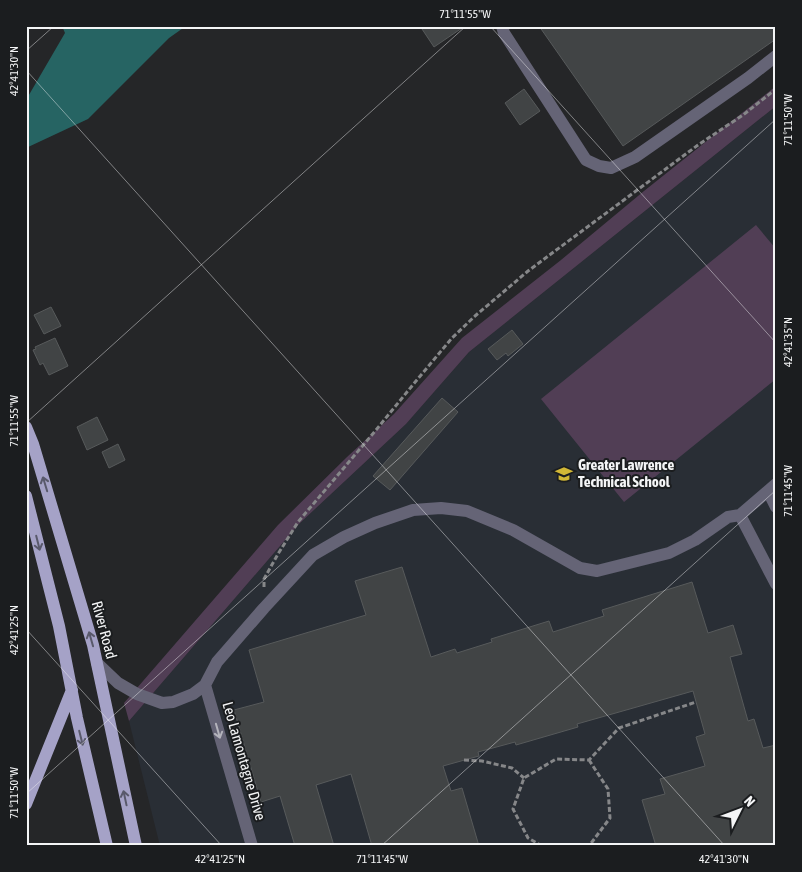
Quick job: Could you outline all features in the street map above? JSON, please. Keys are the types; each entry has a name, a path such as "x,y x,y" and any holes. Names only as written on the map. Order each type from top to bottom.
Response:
{"main road":[{"name":"River Road","path":"26,427 33,444 93,646 136,846"},
{"path":"26,496 59,626 76,718 107,846"},
{"path":"26,804 72,690"}],"lane":[{"path":"502,26 504,33 586,160 599,166 610,168 635,157 748,78 776,56"},
{"path":"97,663 118,684 136,694 162,703 173,702 193,694 205,685 217,662 312,555 344,537 375,523 413,510 441,508 466,511 513,530 580,568 597,571 669,553 695,540 728,517 740,515 772,488 776,506"},
{"path":"740,515 776,584"},
{"name":"Leo Lamontagne Drive","path":"205,685 252,846"},
{"path":"245,846 246,826"}],"path":[{"path":"264,608 264,578 298,522 452,338 528,271 776,89"},
{"path":"542,846 528,838 513,809 524,778 556,760 589,760 619,728 696,702"},
{"path":"464,760 482,761 512,768 524,778"},
{"path":"589,760 608,789 610,818 589,846"}],"shaded area":[{"path":"776,86 776,106 469,352 406,424 299,524 129,721 124,703 278,525 394,414 462,338"},
{"name":"Greater Lawrence Technical School","path":"776,106 776,846 160,846 129,721 299,524 406,424 469,352"},
{"path":"756,225 776,249 776,379 624,502 541,399"}],"water":[{"path":"62,26 186,26 169,38 88,119 26,148 26,100 65,33"}],"building":[{"path":"420,26 465,26 434,47"},
{"path":"539,26 776,26 776,39 623,146"},
{"path":"524,89 540,111 520,125 505,103"},
{"path":"51,307 61,326 44,334 34,315"},
{"path":"512,330 523,344 508,356 506,353 497,360 488,349"},
{"path":"55,338 68,366 49,375 43,363 40,365 33,350 36,349 35,347"},
{"path":"442,398 458,412 390,490 373,476"},
{"path":"97,417 108,440 87,450 77,427"},
{"path":"118,444 125,460 109,468 102,452"},
{"path":"402,567 431,657 455,649 457,653 492,642 491,639 549,621 553,632 604,616 602,610 692,582 708,633 733,625 742,654 730,657 748,721 754,719 763,748 776,745 776,846 656,846 642,800 665,794 660,779 705,766 696,737 705,734 693,691 577,724 578,727 516,745 515,742 478,752 479,756 443,766 451,791 462,788 479,846 372,846 351,774 316,785 334,846 295,846 280,796 261,802 234,710 264,702 249,650 366,615 355,581"}],"place":[{"name":"Greater Lawrence Technical School","path":"564,474"}]}
